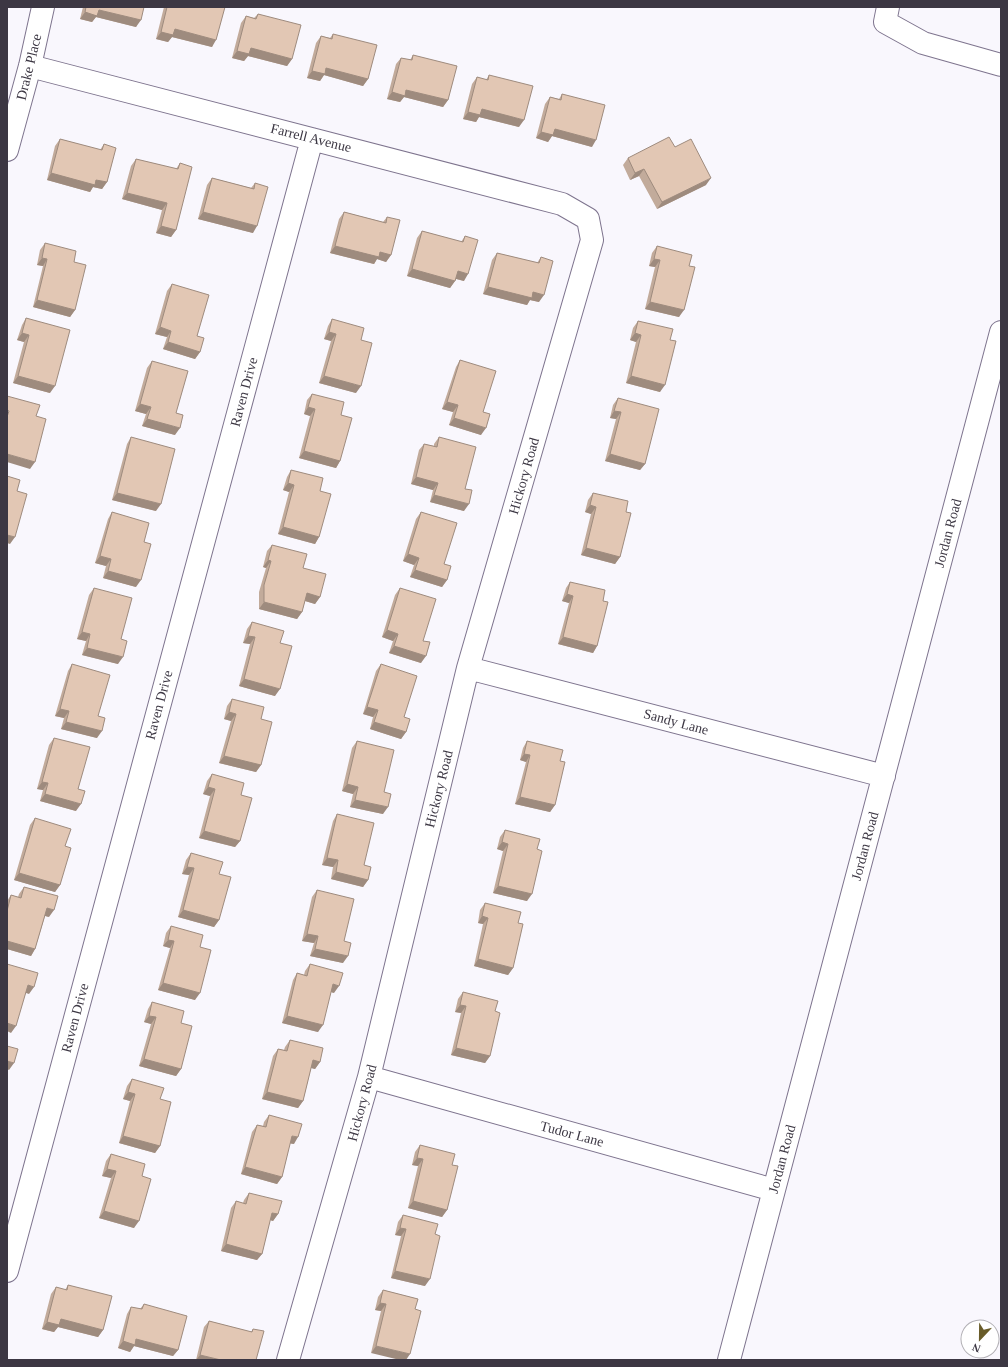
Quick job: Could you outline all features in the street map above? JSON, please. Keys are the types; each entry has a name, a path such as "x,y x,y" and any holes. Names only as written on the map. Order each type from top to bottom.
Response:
{"street":[{"name":"Drake Place","path":"7,150 30,66 43,7"},
{"path":"888,7 885,22 924,43 1001,65"},
{"name":"Farrell Avenue","path":"30,66 562,204 588,219"},
{"name":"Raven Drive","path":"7,1271 312,139"},
{"name":"Hickory Road","path":"288,1360 370,1077 468,668 592,240 588,219"},
{"name":"Jordan Road","path":"729,1360 1001,332"},
{"name":"Sandy Lane","path":"468,668 884,776"},
{"name":"Tudor Lane","path":"370,1077 774,1190"}],"building":[{"path":"86,7 144,7 141,20 99,10 97,16 85,12"},
{"path":"167,7 225,7 216,40 175,29 173,35 161,32"},
{"path":"258,14 301,25 292,59 251,48 249,54 237,51 246,16 256,19"},
{"path":"333,34 377,45 368,79 326,68 325,74 312,71 321,36 332,39"},
{"path":"413,55 457,66 448,100 406,90 405,96 392,92 401,58 412,60"},
{"path":"489,75 533,86 524,120 482,109 480,115 468,112 477,77 488,80"},
{"path":"562,94 605,105 596,140 555,129 553,135 541,132 550,97 561,100"},
{"path":"669,137 675,147 691,139 711,178 662,202 644,169 635,173 628,158"},
{"path":"60,139 102,150 104,144 116,148 107,182 96,180 95,185 51,173"},
{"path":"136,159 178,169 180,163 192,167 176,230 161,226 167,203 127,193"},
{"path":"212,178 254,189 255,183 268,187 257,226 203,212"},
{"path":"344,212 386,223 387,217 400,220 391,255 380,252 379,257 335,246"},
{"path":"422,231 463,242 465,236 478,240 468,274 458,271 455,281 412,269"},
{"path":"45,243 76,251 74,262 86,265 75,310 37,300 47,259 42,258"},
{"path":"657,246 692,255 689,266 695,267 684,310 650,302 660,260 654,259"},
{"path":"497,253 539,263 541,257 553,261 544,295 533,292 532,298 488,287"},
{"path":"172,284 209,295 197,336 204,338 200,352 168,342 171,331 160,327"},
{"path":"26,318 70,330 55,386 18,376 29,335 22,333"},
{"path":"332,319 364,328 361,340 372,343 361,386 324,376 336,334 329,332"},
{"path":"638,321 673,329 670,340 676,341 665,385 631,376 641,335 635,333"},
{"path":"460,360 496,371 483,412 490,414 486,428 454,418 458,405 447,402"},
{"path":"152,361 188,371 176,413 183,415 180,428 147,419 151,407 140,404"},
{"path":"312,394 344,402 341,415 352,418 340,461 304,451 315,409 308,407"},
{"path":"7,396 40,405 36,416 46,419 35,462 7,454 7,417 9,411 7,410"},
{"path":"618,398 659,409 645,464 610,454 621,412 614,411"},
{"path":"131,437 175,449 161,504 117,493"},
{"path":"439,437 476,447 465,489 472,490 469,504 434,495 438,483 416,477 424,444 437,447"},
{"path":"291,470 323,478 320,491 331,494 319,537 283,527 294,485 288,483"},
{"path":"7,476 20,480 17,491 27,494 15,537 7,535"},
{"path":"593,493 628,501 626,512 631,513 620,557 586,548 596,507 590,505"},
{"path":"112,512 149,523 144,542 151,544 141,580 108,571 111,559 100,556"},
{"path":"421,512 457,523 444,564 451,566 447,580 415,570 419,558 408,554"},
{"path":"272,545 307,554 303,568 326,574 320,597 307,593 302,612 264,602 264,585 271,561 268,560"},
{"path":"570,582 605,590 603,601 608,602 597,646 563,637 573,596 567,594"},
{"path":"94,588 132,598 121,639 127,641 123,657 87,648 90,634 82,632"},
{"path":"400,588 436,599 423,641 430,642 426,656 394,646 398,634 387,630"},
{"path":"252,622 284,631 280,643 292,646 280,689 244,679 255,637 248,636"},
{"path":"72,664 110,675 98,716 105,718 102,731 66,722 69,711 60,709"},
{"path":"381,664 417,676 404,717 410,719 406,732 374,722 378,710 367,707"},
{"path":"232,699 264,707 261,719 272,722 261,765 224,756 236,714 229,712"},
{"path":"54,738 90,747 78,789 85,791 81,804 45,794 48,783 42,782"},
{"path":"357,741 394,750 384,792 391,794 388,807 355,800 358,787 347,784"},
{"path":"527,741 563,750 560,761 565,762 555,805 520,797 530,755 524,754"},
{"path":"212,774 244,783 241,795 252,798 240,841 204,831 215,789 208,787"},
{"path":"337,814 374,823 364,865 371,867 368,880 336,872 338,860 327,858"},
{"path":"35,818 71,829 65,846 71,848 60,885 19,873"},
{"path":"505,830 540,839 537,849 542,851 532,894 498,886 508,844 502,842"},
{"path":"191,853 223,862 219,874 231,877 219,920 183,910 194,868 187,867"},
{"path":"24,887 58,896 54,910 47,908 35,949 7,941 7,911 11,895 21,898"},
{"path":"317,890 354,899 344,941 351,943 348,956 315,949 318,936 307,934"},
{"path":"485,903 521,912 518,923 523,924 513,968 478,959 488,918 482,916"},
{"path":"171,926 203,935 200,947 211,950 200,993 163,983 174,941 168,940"},
{"path":"7,964 38,973 34,987 28,985 16,1026 7,1023"},
{"path":"310,964 343,973 339,986 333,984 323,1025 287,1016 297,973 307,976"},
{"path":"463,992 498,1001 495,1011 500,1013 490,1056 456,1048 466,1006 460,1005"},
{"path":"152,1002 184,1011 181,1023 192,1026 181,1069 144,1059 156,1017 149,1016"},
{"path":"290,1040 323,1048 320,1062 313,1060 303,1101 267,1092 278,1049 287,1051"},
{"path":"7,1046 18,1049 14,1063 7,1061"},
{"path":"132,1079 164,1088 160,1099 171,1102 160,1146 123,1136 135,1094 128,1092"},
{"path":"269,1115 302,1124 298,1137 292,1136 282,1177 245,1167 257,1125 266,1127"},
{"path":"420,1145 455,1154 452,1165 458,1166 447,1210 413,1201 423,1159 417,1158"},
{"path":"111,1154 145,1164 142,1176 151,1179 139,1221 104,1211 116,1171 107,1169"},
{"path":"249,1193 282,1201 278,1214 272,1213 262,1254 226,1244 236,1201 246,1204"},
{"path":"403,1215 438,1224 435,1234 440,1236 430,1279 395,1271 406,1229 400,1228"},
{"path":"68,1285 112,1296 103,1330 61,1319 59,1325 47,1322 56,1287 67,1290"},
{"path":"383,1290 418,1299 415,1309 421,1311 410,1354 376,1346 386,1304 380,1303"},
{"path":"144,1304 187,1316 178,1350 136,1339 135,1345 123,1341 131,1307 142,1309"},
{"path":"209,1321 252,1332 253,1329 264,1331 256,1360 221,1360 200,1355"}]}
